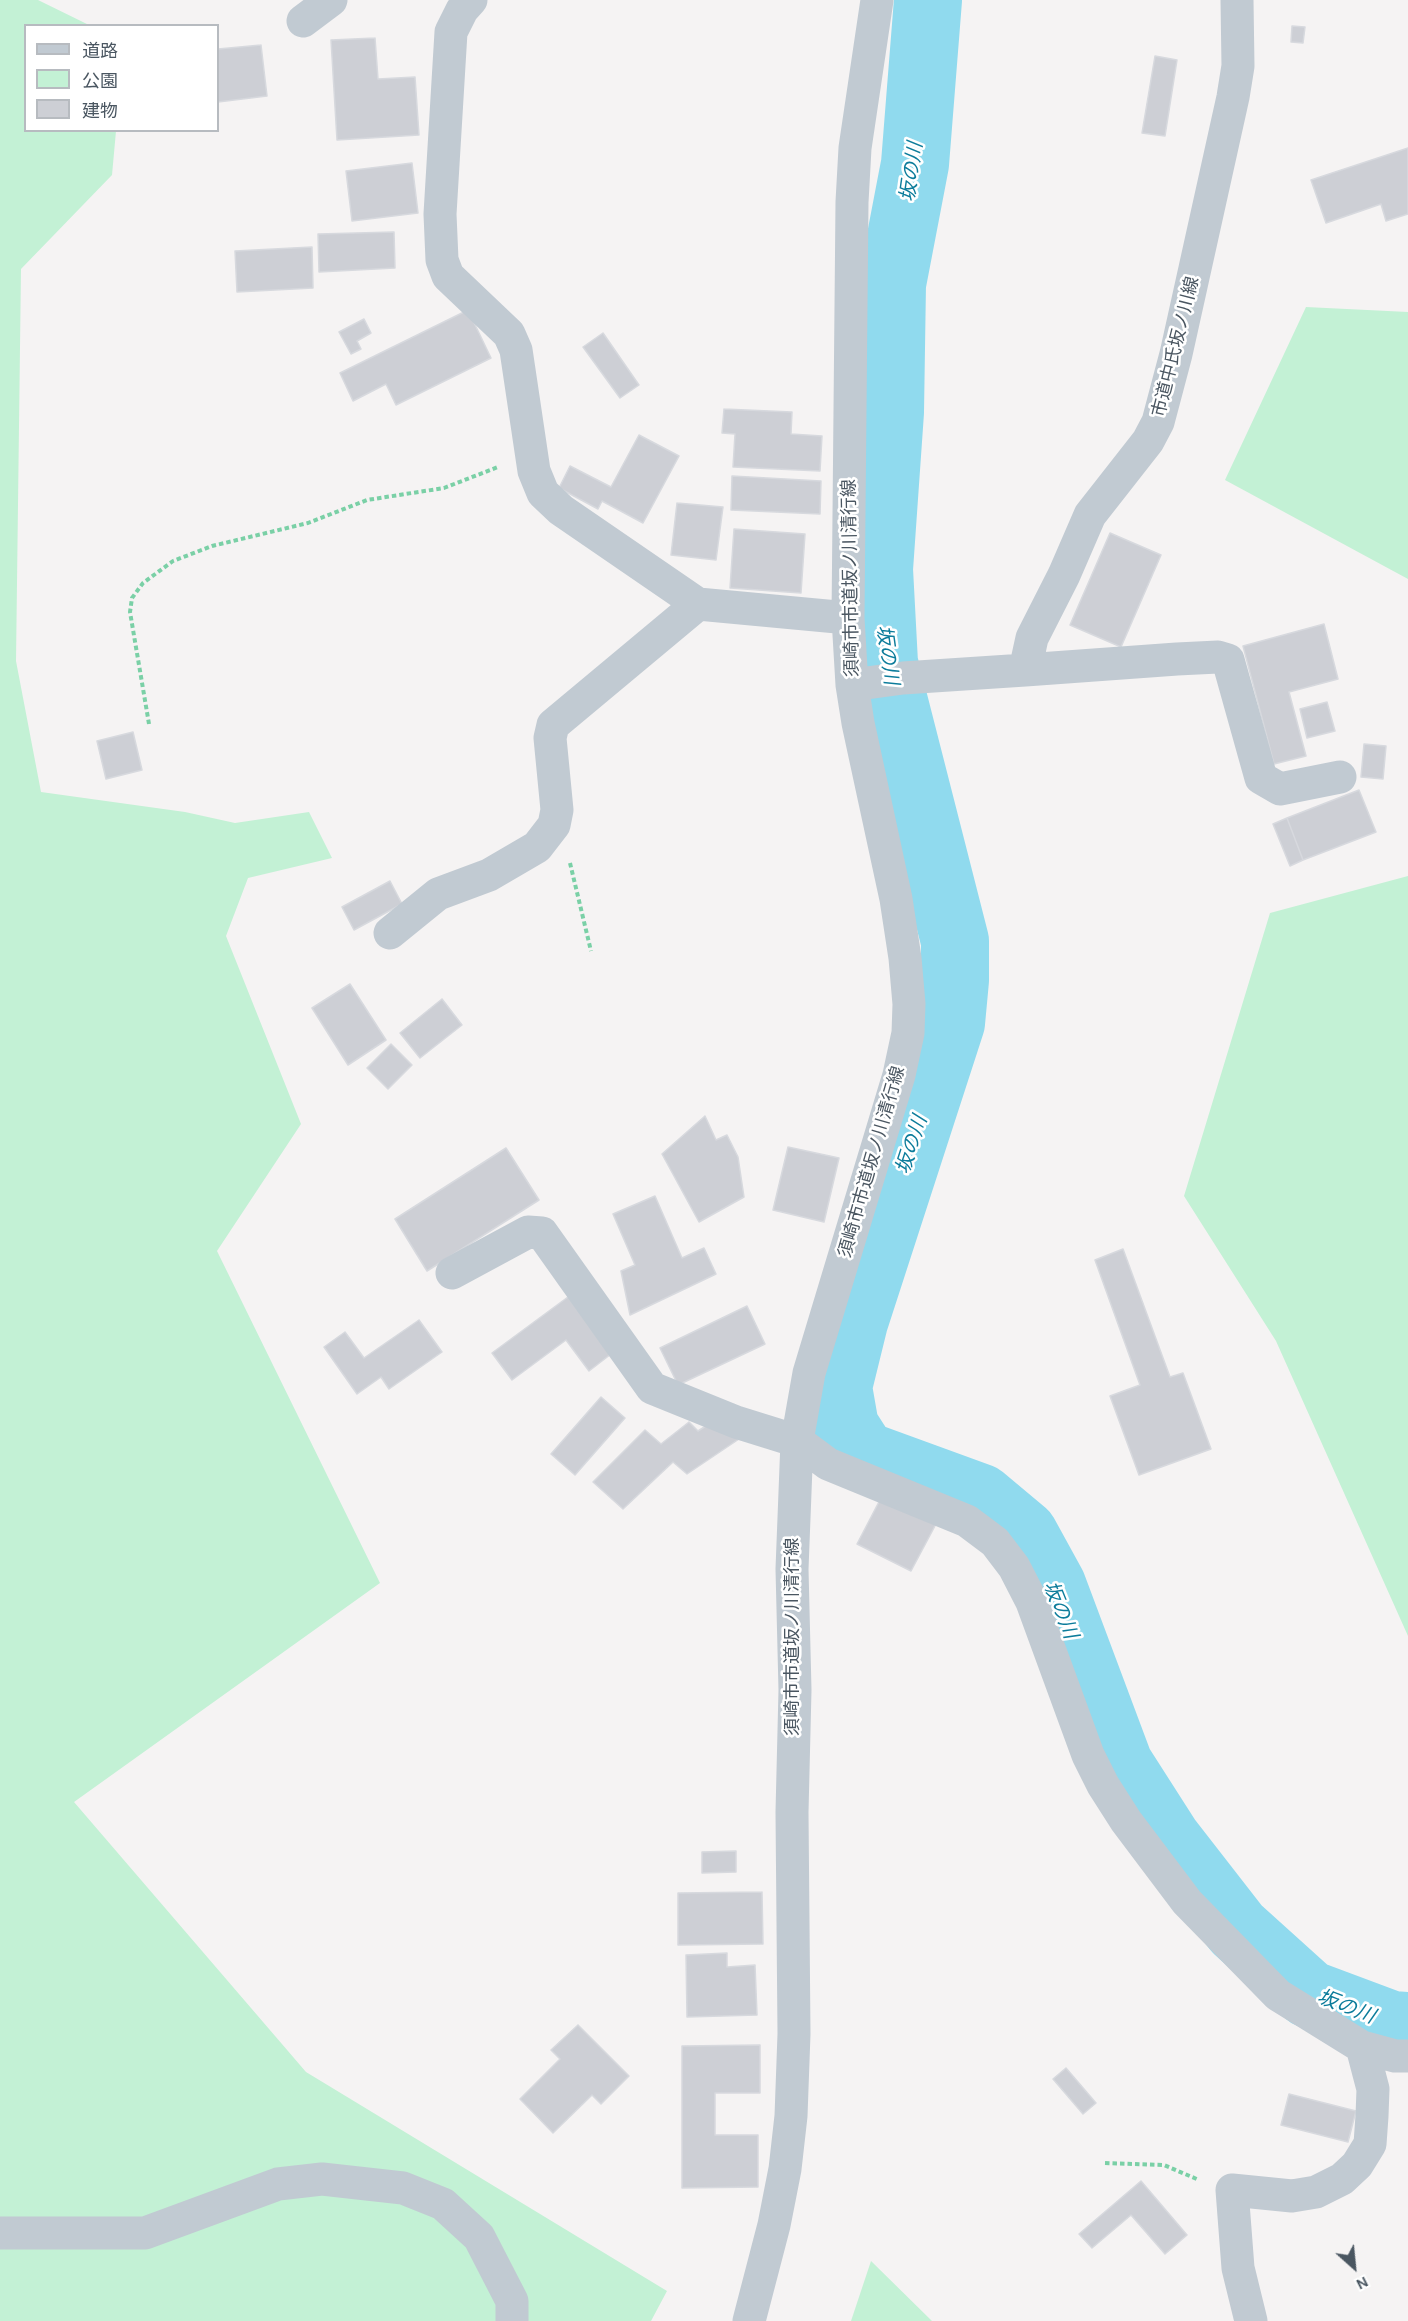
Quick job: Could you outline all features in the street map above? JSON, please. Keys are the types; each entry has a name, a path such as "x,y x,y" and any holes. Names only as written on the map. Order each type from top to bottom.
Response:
{"street":[{"path":"303,21 331,0"},
{"path":"471,0 462,10 451,32 440,202 442,260 448,276 509,334 516,350 534,471 543,492 561,510 698,604 848,618"},
{"name":"須崎市市道坂ノ川清行線","path":"749,2321 774,2225 785,2169 791,2116 794,2034 793,1536 797,1441 809,1373 899,1075 908,1033 906,958 848,618 852,202 855,148 877,0"},
{"name":"市道中氏坂ノ川線","path":"1025,670 1032,638 1064,575 1090,515 1148,441 1158,422 1176,354 1233,97 1238,66 1237,0"},
{"path":"390,933 438,894 489,875 537,847 554,825 557,810 550,738 553,725 698,604"},
{"path":"860,683 903,678 1218,657 1228,660 1261,778 1280,789 1340,777"},
{"path":"452,1273 528,1232 542,1233 652,1388 736,1422 797,1441 828,1464 967,1521 995,1542 1014,1567 1032,1602 1088,1755 1103,1785 1126,1821 1187,1902 1278,1995 1362,2047 1395,2056 1408,2056"},
{"path":"1251,2321 1238,2268 1232,2190 1292,2196 1316,2192 1342,2179 1357,2165 1370,2144 1372,2116 1373,2089 1362,2047"},
{"path":"0,2233 146,2233 278,2184 322,2179 403,2188 443,2204 479,2237 512,2301 512,2321"}],"path":[{"path":"149,724 130,612 132,598 143,583 165,567 212,546 308,523 366,500 411,495 444,488 532,452"},
{"path":"557,810 591,951"},
{"path":"1105,2163 1164,2165 1232,2190"}],"green space":[{"path":"0,0 38,0 87,24 24,24 24,132 116,132 112,175 21,269 16,661 41,792 185,812 235,823 309,812 332,858 248,878 226,936 301,1124 217,1251 380,1583 74,1802 306,2072 667,2291 651,2321 0,2321"},
{"path":"1306,307 1408,312 1408,579 1225,480"},
{"path":"1408,876 1408,1636 1276,1341 1184,1196 1270,913"},
{"path":"871,2261 932,2321 851,2321"}],"building":[{"path":"1292,26 1305,27 1303,43 1291,42"},
{"path":"375,38 378,79 415,77 419,135 337,140 331,40"},
{"path":"261,45 267,96 219,102 219,49"},
{"path":"1155,56 1177,60 1165,136 1142,133"},
{"path":"1408,148 1408,214 1386,221 1381,204 1326,223 1311,180"},
{"path":"412,163 418,213 352,221 346,171"},
{"path":"394,232 395,268 319,272 318,234"},
{"path":"312,247 313,288 237,292 235,251"},
{"path":"468,310 491,358 396,405 386,384 353,401 340,373"},
{"path":"364,319 371,333 357,341 361,349 351,354 339,332"},
{"path":"603,333 639,385 620,398 583,347"},
{"path":"724,409 792,412 791,434 822,436 820,471 733,467 735,434 722,433"},
{"path":"639,435 679,456 643,523 602,501 598,509 559,488 570,466 611,487"},
{"path":"732,476 821,481 820,514 731,510"},
{"path":"677,503 723,507 716,560 671,555"},
{"path":"734,529 805,534 801,593 730,588"},
{"path":"1110,533 1161,555 1121,647 1070,625"},
{"path":"1324,624 1338,679 1289,692 1306,756 1274,764 1243,646"},
{"path":"1327,702 1335,731 1307,738 1300,709"},
{"path":"133,732 142,770 106,779 97,741"},
{"path":"1364,744 1386,746 1383,779 1361,777"},
{"path":"1359,790 1376,832 1303,860 1287,818"},
{"path":"1287,818 1303,860 1290,866 1273,824"},
{"path":"390,881 402,904 354,930 342,907"},
{"path":"350,984 386,1040 348,1065 312,1008"},
{"path":"442,999 462,1025 420,1058 400,1033"},
{"path":"391,1044 412,1065 388,1089 367,1068"},
{"path":"705,1116 716,1140 727,1135 738,1157 744,1197 699,1222 662,1154"},
{"path":"788,1147 839,1158 824,1222 773,1210"},
{"path":"506,1148 539,1200 427,1271 395,1219"},
{"path":"655,1196 682,1258 704,1248 716,1274 630,1315 621,1271 635,1265 613,1214"},
{"path":"1123,1249 1170,1377 1183,1373 1211,1449 1139,1475 1110,1396 1140,1385 1095,1260"},
{"path":"572,1294 615,1351 589,1371 566,1340 512,1380 492,1353"},
{"path":"747,1306 765,1344 678,1385 660,1348"},
{"path":"419,1320 442,1352 389,1389 381,1377 357,1394 324,1347 345,1332 364,1358"},
{"path":"601,1397 625,1418 575,1475 551,1454"},
{"path":"689,1422 698,1431 712,1422 745,1435 687,1474 673,1462 623,1509 593,1482 645,1430 661,1444"},
{"path":"882,1496 936,1524 911,1571 857,1544"},
{"path":"736,1851 736,1872 702,1873 702,1852"},
{"path":"762,1892 763,1944 678,1945 678,1893"},
{"path":"727,1953 727,1967 755,1965 757,2015 687,2017 686,1955"},
{"path":"578,2025 629,2076 601,2104 592,2095 553,2133 520,2099 560,2059 551,2050"},
{"path":"760,2045 760,2093 715,2093 715,2135 758,2135 758,2187 682,2188 682,2046"},
{"path":"1066,2068 1096,2103 1083,2114 1053,2079"},
{"path":"1289,2094 1356,2111 1348,2142 1281,2125"},
{"path":"1141,2181 1187,2235 1165,2254 1131,2215 1092,2248 1079,2234"}],"waterway":[{"name":"坂の川","path":"928,0 915,164 892,284 890,412 879,569 884,663 955,941 955,980 951,1023 854,1322 838,1387 845,1427 863,1455 981,1498 1024,1534 1052,1585 1119,1764 1167,1839 1237,1929 1309,1994 1392,2025 1408,2026"}]}
